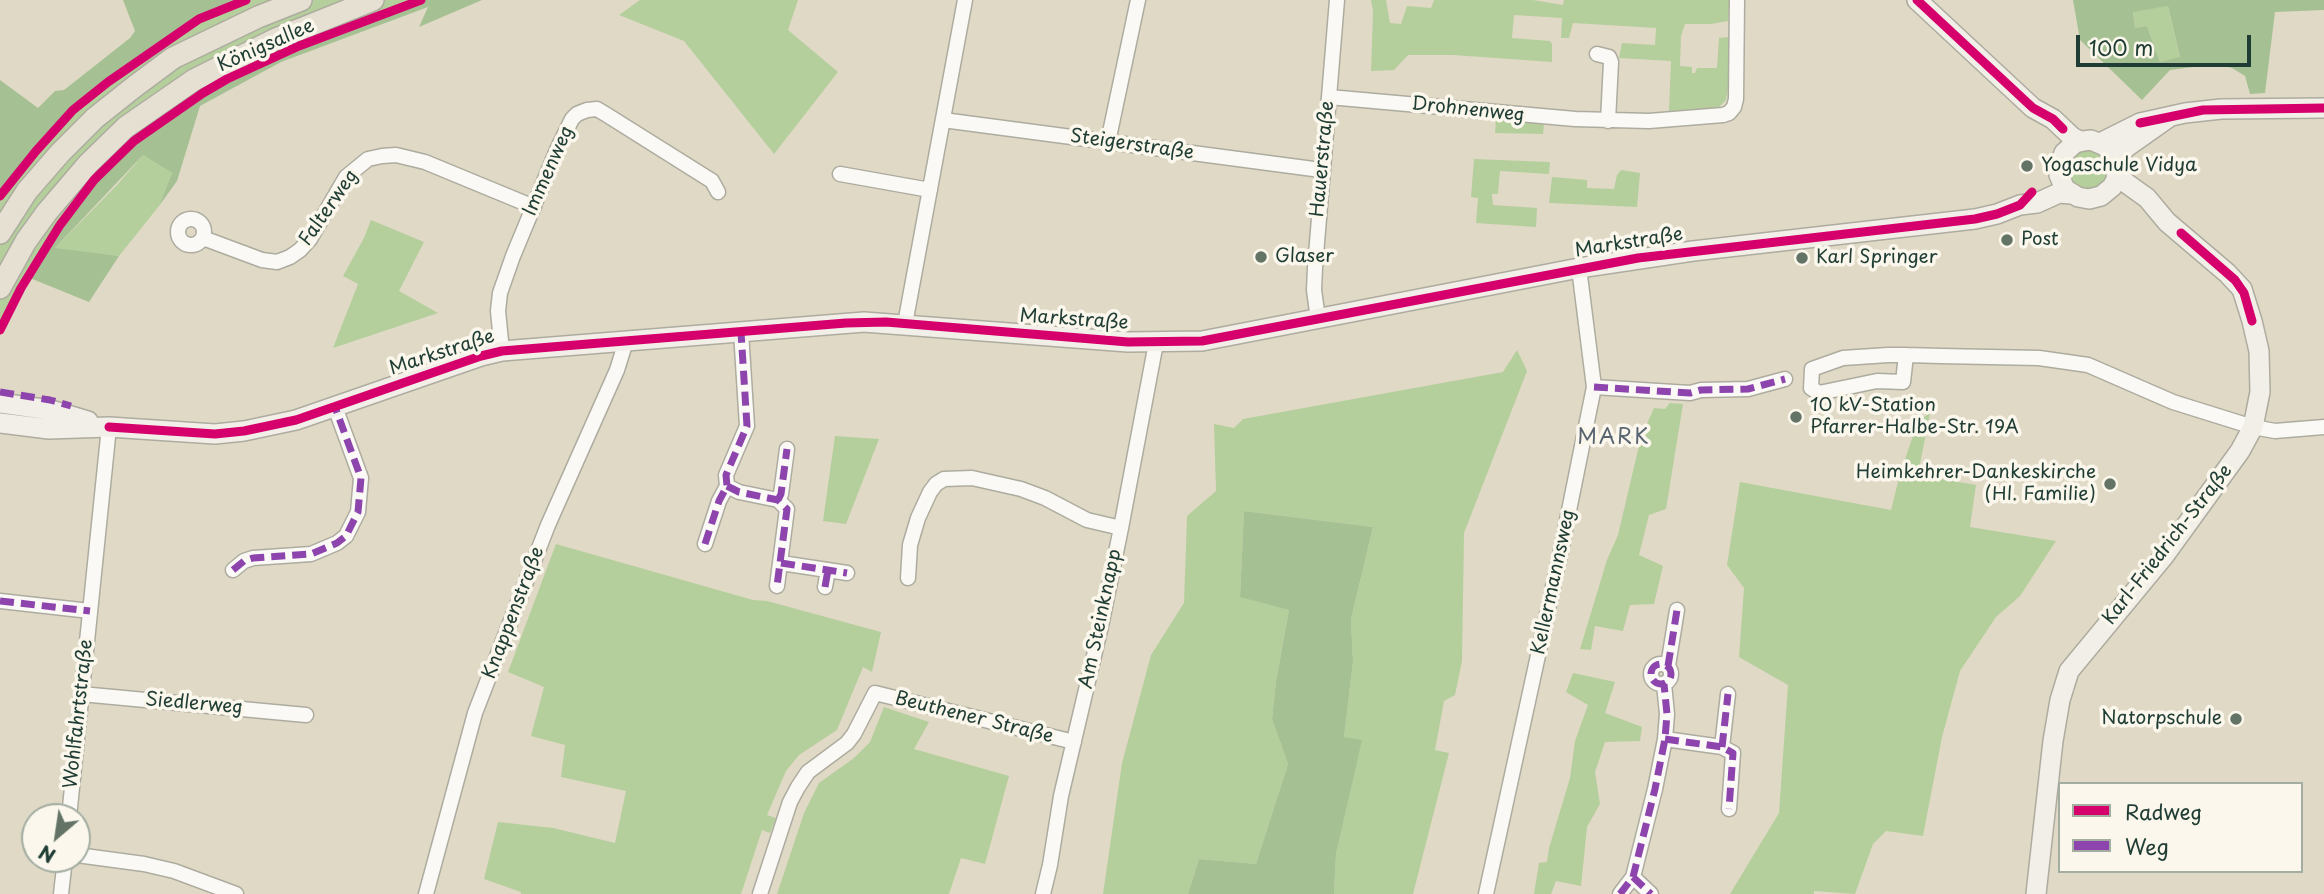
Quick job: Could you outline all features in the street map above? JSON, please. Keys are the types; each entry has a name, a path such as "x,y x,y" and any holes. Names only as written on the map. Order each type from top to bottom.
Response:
{"main road":[{"name":"Königsallee","path":"0,233 27,191 60,153 95,118 134,87 173,58 300,0"},
{"name":"Königsallee","path":"0,288 26,241 47,212 88,164 125,127 194,79 275,39 373,0"},
{"path":"1917,0 2034,108 2053,119 2080,142"},
{"path":"2034,108 2059,146 2061,182 2071,194 2085,199 2093,199 2107,192 2112,187 2124,149 2168,118"},
{"path":"2100,144 2140,123 2185,113 2324,108"},
{"path":"2061,164 2069,147 2091,141 2110,151 2117,169"},
{"name":"Markstraße","path":"2020,205 2032,192 2045,186 2061,164"},
{"name":"Karl-Friedrich-Straße","path":"2036,894 2053,741 2060,700 2069,671 2195,516 2240,451 2253,427 2260,392 2259,351 2244,293 2227,273 2167,222 2147,198 2126,183 2117,169"},
{"name":"Karl-Friedrich-Straße","path":"2107,192 2118,195 2167,222"},
{"name":"Markstraße","path":"0,423 49,429 109,427 215,434 244,431 296,420 502,351 864,322 1156,343 1202,341 1579,268 1693,251 1975,219 2020,205 2037,203 2059,193 2071,194"},
{"name":"Markstraße","path":"0,403 51,410 109,427"}],"street":[{"path":"905,324 965,0"},
{"path":"1108,142 1138,0"},
{"name":"Hauerstraße","path":"1318,319 1314,287 1321,170 1337,0"},
{"name":"Drohnenweg","path":"1329,97 1608,121 1648,121 1730,113 1734,107 1737,88 1737,0"},
{"path":"1597,54 1609,57 1611,62 1608,121"},
{"name":"Immenweg","path":"502,351 498,311 500,293 572,119 587,110 597,109 712,181 718,192"},
{"name":"Steigerstraße","path":"943,120 1321,170"},
{"name":"Falterweg","path":"203,238 262,260 277,262 290,257 310,239 346,177 368,159 382,156 396,155 425,162 534,207"},
{"path":"840,174 930,190"},
{"name":"Kellermannsweg","path":"1486,894 1594,387 1579,268"},
{"path":"705,544 719,501 727,486 726,475 747,426 741,332"},
{"name":"Knappenstraße","path":"426,894 475,713 548,525 617,370 626,341"},
{"name":"Am Steinknapp","path":"1044,894 1061,796 1121,528 1156,343"},
{"path":"1906,355 1903,382 1877,381 1819,393 1811,388 1812,369 1843,358 1866,355 1906,355 2039,358 2088,365 2173,402 2253,427 2275,431 2324,427"},
{"path":"1594,387 1690,393 1701,390 1748,389 1786,379"},
{"path":"233,570 253,558 311,554 337,543 346,536 358,512 361,478 335,407"},
{"name":"Wohlfahrtstraße","path":"70,803 109,427"},
{"path":"778,500 787,449"},
{"path":"908,578 910,545 918,518 930,492 944,479 972,478 1021,489 1087,520 1121,528"},
{"path":"727,486 739,492 778,500 787,509 777,586"},
{"path":"781,563 846,573"},
{"path":"825,587 828,570"},
{"path":"0,601 90,611"},
{"path":"1620,894 1633,877 1644,840 1665,739 1667,714 1664,684 1654,681 1651,671 1658,664 1668,666 1677,610"},
{"name":"Beuthener Straße","path":"760,894 790,802 808,772 855,734 874,693 1074,742"},
{"name":"Siedlerweg","path":"82,694 306,715"},
{"path":"1722,747 1728,695"},
{"path":"1665,739 1722,747 1733,753 1729,809"},
{"path":"91,857 144,864 236,894"},
{"path":"61,894 63,873"},
{"path":"1633,877 1651,894"}],"green space":[{"path":"123,0 246,0 201,21 150,55 74,113 33,150 0,199 0,80 38,108 55,91 64,90 130,38 135,31"},
{"path":"246,0 418,0 295,46 223,78 133,140 92,180 54,224 0,325 0,199 33,150 74,113 150,55 201,21"},
{"path":"418,0 482,0 419,27 428,7 281,62 200,106 177,181 159,206 172,173 143,155 55,248 119,256 89,302 25,276 54,224 92,180 133,140 166,115 223,78 295,46"},
{"path":"640,0 798,0 788,30 838,72 774,154 684,41 619,15"},
{"path":"1371,0 1386,0 1390,23 1401,24 1407,6 1431,8 1434,0 1533,0 1563,5 1564,0 1730,0 1728,21 1685,24 1681,36 1680,66 1692,67 1692,73 1695,73 1697,68 1717,68 1719,38 1729,37 1729,83 1726,100 1718,108 1669,111 1671,61 1619,58 1622,43 1655,45 1656,28 1573,23 1569,38 1561,38 1562,18 1514,15 1512,38 1550,41 1552,62 1453,55 1408,55 1394,70 1371,71"},
{"path":"2073,0 2324,0 2324,10 2275,12 2265,93 2250,94 2245,76 2232,68 2216,64 2170,70 2142,100 2080,40","holes":["2168,6 2180,57 2160,62 2147,26 2135,28 2133,12"]},
{"path":"2168,6 2180,58 2160,62 2147,26 2135,28 2133,11"},
{"path":"1496,120 1544,124 1543,134 1495,133"},
{"path":"2091,146 2110,160 2104,189 2075,190 2065,168 2069,157"},
{"path":"143,155 172,173 159,206 119,256 54,249 117,185"},
{"path":"1474,159 1550,162 1549,174 1500,171 1498,194 1492,194 1493,205 1537,208 1536,227 1476,223 1478,198 1471,197"},
{"path":"1621,170 1640,173 1637,207 1549,203 1552,177 1587,180 1587,188 1614,189"},
{"path":"371,220 424,242 399,291 438,313 333,348 358,284 343,276"},
{"path":"1517,350 1527,371 1464,533 1462,661 1455,695 1444,701 1435,750 1449,753 1413,894 1334,894 1336,854 1361,741 1344,737 1353,662 1351,619 1373,527 1244,511 1240,596 1289,610 1272,719 1288,764 1256,864 1199,859 1188,894 1103,894 1122,763 1151,655 1184,603 1187,516 1216,491 1214,424 1234,428 1243,419 1503,372"},
{"path":"1670,403 1683,404 1666,509 1649,515 1639,555 1663,566 1654,604 1630,605 1623,631 1595,626 1591,650 1580,649 1607,560 1618,535 1641,437 1654,408 1665,409"},
{"path":"1930,413 1917,479 1929,477 1976,485 1970,527 2056,541 2020,596 1996,617 1960,671 1942,737 1923,836 1886,831 1873,844 1855,894 1814,891 1814,894 1730,894 1779,813 1788,685 1739,657 1744,588 1727,565 1740,482 1891,510 1918,421"},
{"path":"835,436 879,439 846,524 823,521"},
{"path":"1244,511 1373,527 1351,619 1353,662 1344,737 1362,740 1336,854 1334,894 1188,894 1199,859 1256,864 1288,764 1272,719 1289,610 1240,597"},
{"path":"556,544 753,600 767,601 881,632 872,672 863,667 837,730 799,755 786,771 767,815 776,818 770,833 762,830 741,894 521,894 484,879 498,822 553,828 615,843 626,791 561,777 565,745 531,736 544,687 508,672"},
{"path":"1573,673 1615,682 1605,713 1642,727 1640,741 1605,742 1595,772 1600,804 1587,827 1581,886 1556,881 1551,894 1534,894 1539,863 1547,862 1570,778 1575,741 1588,705 1566,692"},
{"path":"884,707 929,722 914,749 1009,776 985,864 961,858 949,894 777,894 804,813 819,783 854,758 870,742"}],"marked path":[{"path":"705,544 719,501 727,486 726,475 747,426 741,332"},
{"path":"1594,387 1690,393 1701,390 1748,389 1785,379"},
{"path":"0,392 71,406"},
{"path":"233,570 253,558 311,554 337,543 346,536 358,512 361,478 335,407"},
{"path":"778,500 787,449"},
{"path":"727,486 739,492 778,500 787,509 777,586"},
{"path":"781,563 847,573"},
{"path":"825,587 828,570"},
{"path":"0,601 90,611"},
{"path":"1668,666 1677,610"},
{"path":"1661,664 1668,667 1671,674 1668,681 1661,684 1654,681 1651,674 1654,667 1661,664"},
{"path":"1620,894 1633,877 1655,789 1665,739 1667,714 1664,684"},
{"path":"1722,747 1728,694"},
{"path":"1665,739 1722,747 1733,753 1729,809"},
{"path":"1633,877 1651,894"}],"cycle path":[{"path":"0,196 73,110 108,82 199,19 246,0"},
{"path":"0,330 21,288 60,225 94,180 134,141 227,79 299,46 421,0"},
{"path":"1917,0 2033,108 2053,119 2063,129"},
{"path":"2140,123 2203,110 2324,108"},
{"path":"109,427 215,434 244,431 296,420 502,351 846,323 886,322 1128,342 1202,341 1638,258 1975,219 2020,205 2032,192"},
{"path":"2181,233 2235,280 2244,293 2252,321"}],"place":[{"name":"Yogaschule Vidya","path":"2027,166"},
{"name":"Post","path":"2007,240"},
{"name":"Glaser","path":"1261,257"},
{"name":"Karl Springer","path":"1802,258"},
{"name":"10 kV-Station Pfarrer-Halbe-Str. 19A","path":"1796,417"},
{"name":"Heimkehrer-Dankeskirche (Hl. Familie)","path":"2110,484"},
{"name":"Natorpschule","path":"2236,719"}],"district":[{"name":"MARK","path":"1614,438"}]}
